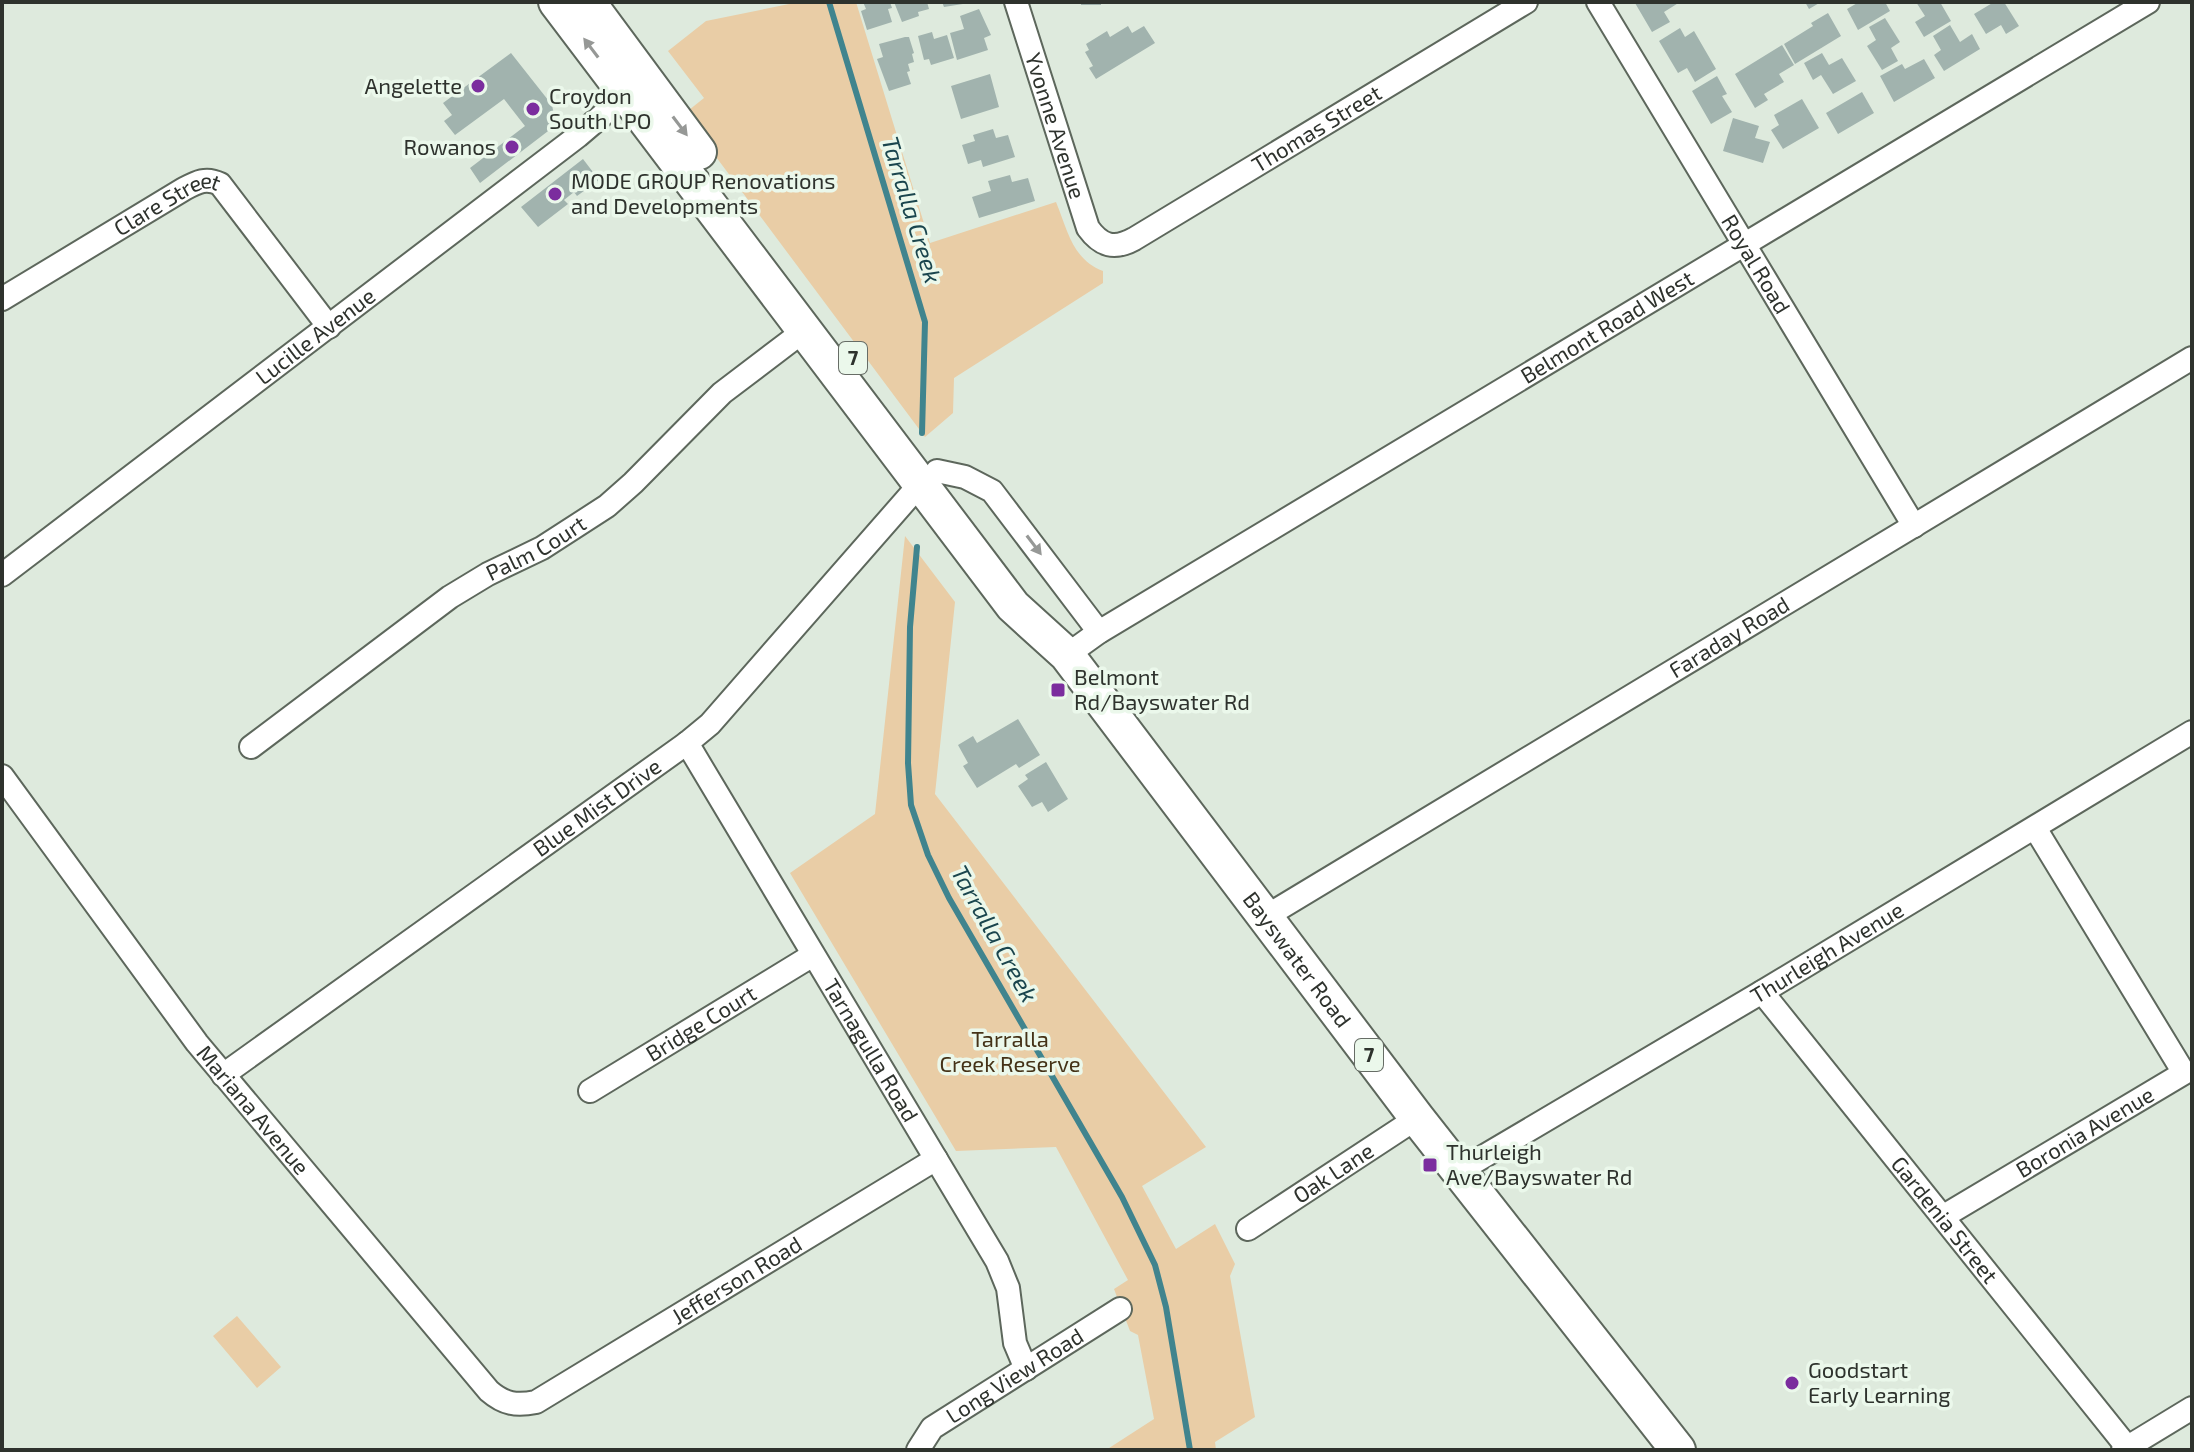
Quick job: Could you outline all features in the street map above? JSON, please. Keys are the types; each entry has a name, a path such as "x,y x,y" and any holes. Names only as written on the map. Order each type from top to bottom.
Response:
{"main road":[{"name":"Bayswater Road","path":"556,2 630,79 929,478 1013,606 1067,655 1417,1118 1678,1450"},
{"name":"Bayswater Road","path":"588,2 630,79 805,330 929,478"}],"street":[{"name":"Yvonne Avenue","path":"1016,2 1083,217 1088,228 1104,244"},
{"name":"Thomas Street","path":"1104,244 1114,246 1134,239 1526,2"},
{"name":"Royal Road","path":"1598,2 1914,526"},
{"name":"Belmont Road West","path":"1067,655 1099,632 2148,2"},
{"name":"Lucille Avenue","path":"2,575 578,136 630,79"},
{"name":"Clare Street","path":"2,299 198,181 211,180 220,184 329,327"},
{"name":"Palm Court","path":"251,747 450,597 488,574 542,548 607,506 722,393 805,330"},
{"name":"Faraday Road","path":"1265,917 2192,358"},
{"path":"929,478 965,477 992,491 1099,632"},
{"name":"Blue Mist Drive","path":"223,1075 710,724 929,478"},
{"name":"Thurleigh Avenue","path":"1459,1171 2192,732"},
{"name":"Tarnagulla Road","path":"687,743 997,1261 1008,1288 1015,1343 1026,1369"},
{"name":"Mariana Avenue","path":"2,776 223,1075 489,1391 514,1405 536,1402"},
{"name":"Boronia Avenue","path":"1944,1216 2184,1073 2035,828"},
{"name":"Bridge Court","path":"590,1091 813,955"},
{"name":"Gardenia Street","path":"1762,992 1944,1216 2125,1449"},
{"name":"Oak Lane","path":"1248,1229 1417,1118"},
{"name":"Jefferson Road","path":"536,1402 936,1159"},
{"name":"Long View Road","path":"918,1450 932,1428 1120,1309"},
{"path":"2125,1449 2192,1408"}],"green space":[{"path":"799,2 856,2 930,243 1056,202 1078,252 1103,271 1103,283 954,378 953,413 925,437 684,114 704,98 668,51 706,21"},
{"name":"Tarralla Creek Reserve","path":"905,536 955,602 935,794 1206,1147 1142,1186 1176,1249 1215,1224 1235,1264 1230,1276 1255,1417 1215,1442 1216,1450 1106,1450 1154,1419 1138,1335 1130,1331 1114,1289 1128,1280 1056,1147 956,1151 790,873 875,814"},
{"path":"237,1316 281,1367 257,1388 213,1336"}],"building":[{"path":"863,2 890,2 892,8 888,9 892,22 867,30 861,11 866,9"},
{"path":"894,2 927,2 929,9 902,22"},
{"path":"942,2 969,2 969,3 944,7"},
{"path":"1081,2 1101,2 1101,5 1081,5"},
{"path":"1680,2 1664,12 1670,22 1652,32 1635,3"},
{"path":"1805,2 1821,2 1809,9"},
{"path":"1859,2 1885,2 1890,11 1858,30 1847,9"},
{"path":"1916,2 1940,2 1951,21 1924,37 1915,22 1925,16"},
{"path":"1994,2 2004,2 2019,26 2006,34 2001,25 1986,34 1974,14"},
{"path":"979,9 991,35 984,38 988,50 957,60 950,33 964,29 960,16"},
{"path":"1828,13 1841,36 1795,64 1784,44"},
{"path":"1885,18 1900,42 1891,48 1898,61 1882,70 1867,46 1876,40 1869,27"},
{"path":"1950,25 1960,42 1972,34 1980,49 1944,71 1934,55 1941,50 1933,36"},
{"path":"1128,26 1132,33 1144,26 1155,43 1096,79 1089,68 1093,66 1085,52 1089,50 1086,44 1107,31 1110,37"},
{"path":"1680,28 1685,37 1694,31 1716,69 1695,82 1687,68 1678,73 1659,41"},
{"path":"932,32 934,39 947,35 954,58 931,65 929,59 924,60 918,36"},
{"path":"909,37 914,53 914,62 908,64 910,71 907,72 911,84 889,91 877,59 883,57 879,44"},
{"path":"1782,45 1794,65 1779,74 1784,82 1764,94 1768,100 1755,108 1735,74"},
{"path":"511,53 552,105 556,125 480,183 470,168 525,126 504,99 455,135 444,121 452,115 443,103"},
{"path":"1822,53 1829,65 1842,58 1856,81 1833,94 1821,75 1813,80 1804,63"},
{"path":"1924,59 1935,78 1894,102 1880,76 1902,64 1905,69"},
{"path":"990,74 999,107 961,119 951,86"},
{"path":"1717,76 1727,94 1722,96 1732,112 1711,124 1692,91"},
{"path":"1862,92 1874,113 1838,134 1826,113"},
{"path":"1802,99 1819,128 1783,149 1771,130 1779,125 1774,115"},
{"path":"1733,118 1759,126 1755,138 1770,142 1763,163 1723,151"},
{"path":"993,129 996,138 1008,135 1015,157 983,167 981,160 968,164 962,145 975,141 973,135"},
{"name":"MODE GROUP Renovations and Developments","path":"583,159 599,180 577,196 574,192 564,200 568,204 538,227 521,207"},
{"path":"1010,175 1012,182 1028,178 1035,201 979,218 972,197 991,191 988,181"},
{"path":"1018,719 1040,755 1019,768 1016,764 977,788 963,766 968,763 958,745 973,736 977,743"},
{"path":"1046,762 1068,799 1048,812 1042,802 1032,807 1018,786 1028,779 1025,775"}],"waterway":[{"name":"Tarralla Creek","path":"829,2 925,322 922,433"},
{"name":"Tarralla Creek","path":"917,547 910,627 908,763 911,805 928,855 949,898 1122,1197 1155,1265 1166,1307 1190,1450"}],"place":[{"name":"Angelette","path":"478,86"},
{"name":"Croydon South LPO","path":"533,109"},
{"name":"Rowanos","path":"512,147"},
{"name":"MODE GROUP Renovations and Developments","path":"555,194"},
{"name":"Belmont Rd/Bayswater Rd","path":"1058,690"},
{"name":"Thurleigh Ave/Bayswater Rd","path":"1430,1165"},
{"name":"Goodstart Early Learning","path":"1792,1383"}]}
